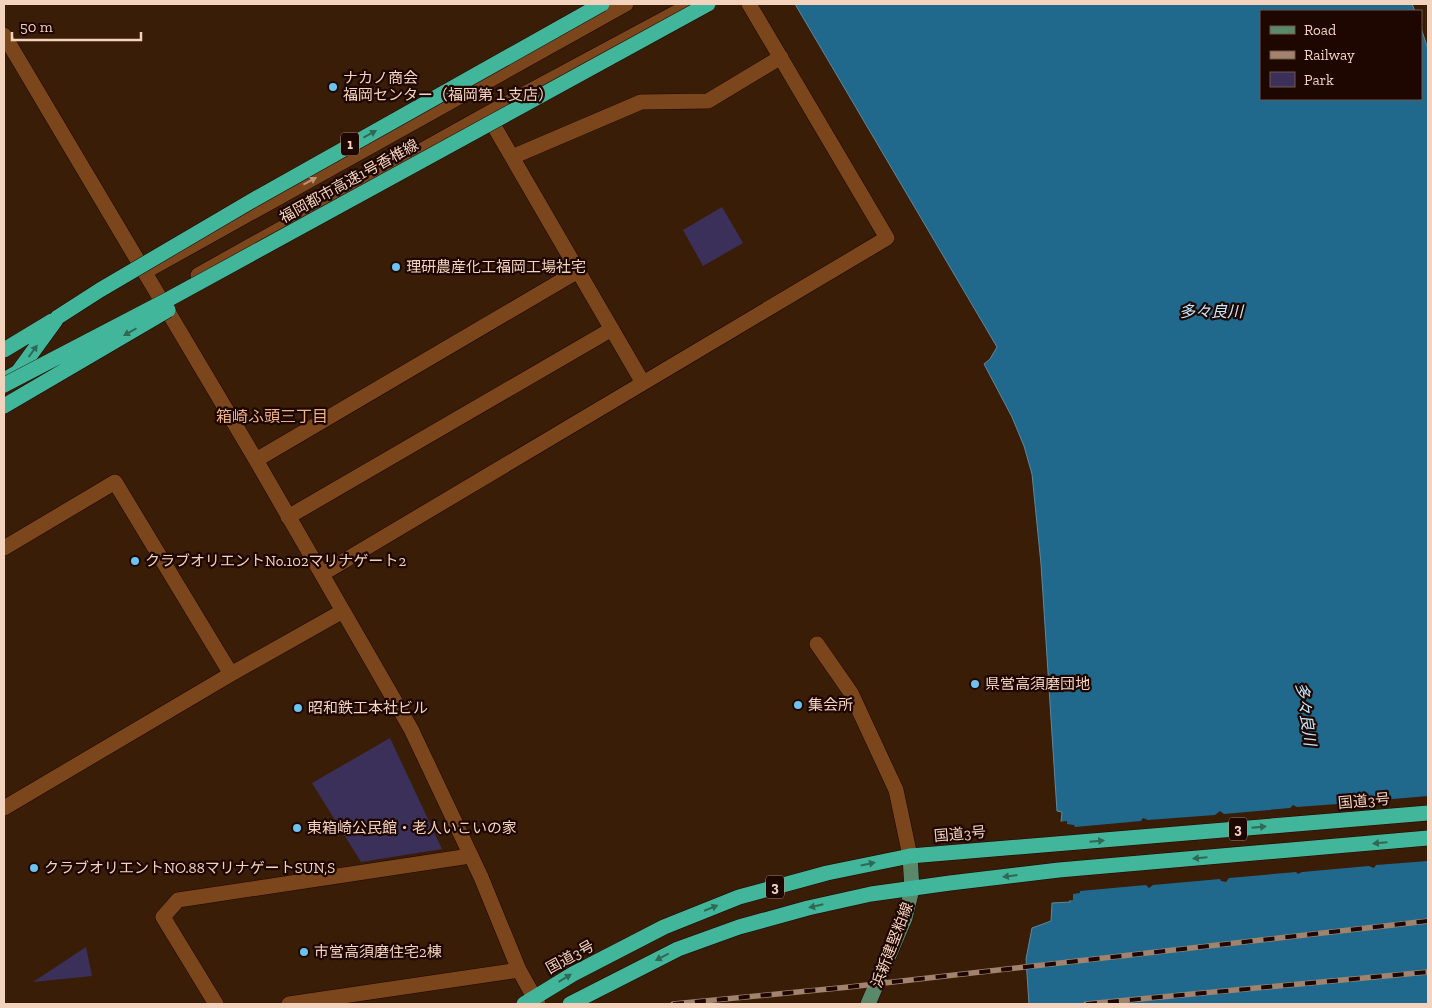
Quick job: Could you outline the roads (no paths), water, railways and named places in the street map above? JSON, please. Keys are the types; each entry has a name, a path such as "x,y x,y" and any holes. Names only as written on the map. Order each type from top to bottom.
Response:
{"highway":[{"name":"福岡都市高速1号香椎線","path":"4,350 100,290 263,194 602,4"},
{"name":"福岡都市高速1号香椎線","path":"4,386 169,299 708,4"},
{"path":"4,406 176,305 275,241"},
{"path":"4,380 18,372 58,317"},
{"name":"国道3号","path":"532,1002 573,974 664,927 739,897 827,873 910,856 1428,813"},
{"name":"3","path":"570,1004 678,949 739,927 808,908 871,894 1059,870 1428,838"}],"main road":[{"name":"浜新建堅粕線","path":"868,1004 905,918 912,889 910,856"}],"street":[{"path":"4,342 105,294 577,29 626,4"},
{"path":"4,386 487,114 692,4"},
{"path":"322,574 887,238 749,4"},
{"path":"4,35 256,460 410,729 481,877 532,1002"},
{"path":"512,157 641,102 708,101 781,58"},
{"path":"487,114 643,383"},
{"path":"256,460 578,271"},
{"path":"288,516 612,329"},
{"path":"4,548 115,482 231,674"},
{"path":"4,808 342,611"},
{"path":"816,644 851,693 896,790 910,856"},
{"path":"216,1004 163,917 178,900 470,856"},
{"path":"289,1004 518,970"}],"water":[{"name":"多々良川","path":"795,4 1412,4 1415,10 1260,10 1260,100 1422,100 1422,31 1428,49 1428,1004 1029,1004 1026,959 1032,928 1051,921 1052,903 1070,902 1061,822 1062,812 1057,811 1041,564 1032,474 1024,446 1012,417 984,364 990,359 997,347"}],"railway":[{"path":"673,1004 849,987 1428,921"},
{"path":"1086,1004 1428,972"}],"place":[{"name":"ナカノ商会 福岡センター（福岡第１支店）","path":"333,87"},
{"name":"理研農産化工福岡工場社宅","path":"396,267"},
{"name":"クラブオリエントNo.102マリナゲート2","path":"135,561"},
{"name":"県営高須磨団地","path":"975,684"},
{"name":"集会所","path":"798,705"},
{"name":"昭和鉄工本社ビル","path":"298,708"},
{"name":"東箱崎公民館・老人いこいの家","path":"297,828"},
{"name":"クラブオリエントNO.88マリナゲートSUN,S","path":"34,868"},
{"name":"市営高須磨住宅2棟","path":"304,952"}],"district":[{"name":"箱崎ふ頭三丁目","path":"272,416"}]}
